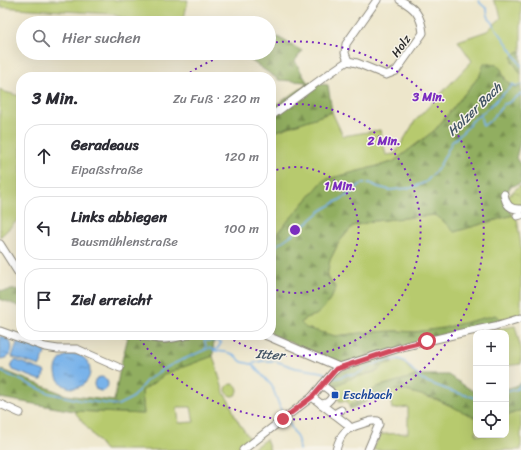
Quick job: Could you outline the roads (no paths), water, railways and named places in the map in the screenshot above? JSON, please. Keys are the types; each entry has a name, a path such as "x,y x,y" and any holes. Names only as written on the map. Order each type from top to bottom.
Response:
{"street":[{"path":"276,113 320,79 348,61 345,53 346,44 376,0"},
{"name":"Holz","path":"348,61 357,63 386,75 396,71 423,33 420,19 413,9 400,0"},
{"path":"504,194 506,202 510,208 514,210 521,209"},
{"path":"0,244 16,269"},
{"path":"244,450 312,397 330,375 339,368 406,346 495,326 521,318"},
{"path":"0,331 16,337"},
{"path":"25,340 45,347 76,349 120,368"},
{"path":"276,340 339,368"},
{"path":"320,404 328,403 333,395 322,385"},
{"path":"312,397 347,424 350,428"},
{"path":"0,404 20,412"},
{"path":"334,414 342,410"},
{"path":"336,450 339,441 346,430 372,420 378,421 379,424 368,450"}],"water":[{"path":"0,336 9,340 12,349 9,356 0,359"},
{"path":"18,340 46,350 40,366 12,357"},
{"path":"70,354 76,354 85,359 89,365 89,377 85,383 76,388 70,388 61,383 56,374 56,368 61,359"},
{"path":"15,360 44,371 42,380 13,370 11,367"},
{"path":"98,377 104,377 108,381 108,387 104,391 98,391 94,387 94,381"}],"waterway":[{"path":"479,0 480,3 487,9 488,16 521,66"},
{"name":"Holzer Bach","path":"276,246 300,229 322,210 355,191 358,186 362,184 370,183 390,190 411,188 426,182 439,167 452,142 467,128 472,121 495,102 511,87 512,84 516,86 521,85"},
{"path":"480,115 483,126 491,120 504,104 521,94"},
{"name":"Holzer Bach","path":"204,340 206,346 205,349"},
{"path":"206,340 221,343 218,348 214,350"},
{"name":"Itter","path":"0,371 49,393 79,400 118,405 132,398 146,381 160,371 209,348 216,351 233,354 242,362 251,364 262,361 275,361 296,368 322,372 329,375"},
{"name":"Itter","path":"332,377 341,377 348,374 353,375 381,361 399,359 404,361 422,380 473,397"},
{"path":"252,364 272,386 281,410 285,415"},
{"name":"Itter","path":"509,391 517,389 521,383"},
{"path":"287,419 298,440 299,450"}],"place":[{"name":"Eschbach","path":"335,395"}]}
